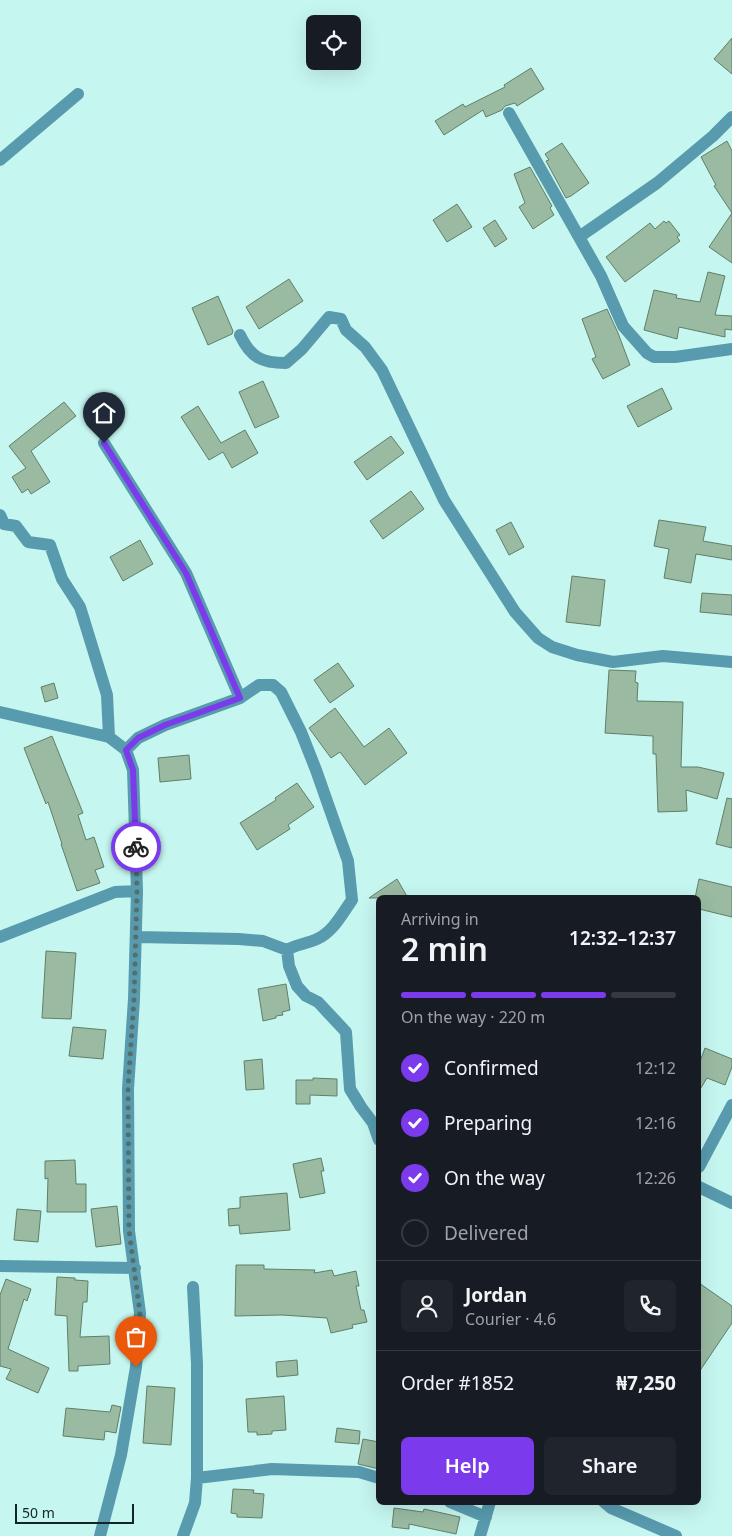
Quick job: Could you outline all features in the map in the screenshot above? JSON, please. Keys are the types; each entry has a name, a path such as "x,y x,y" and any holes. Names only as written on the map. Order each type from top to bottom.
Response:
{"street":[{"path":"0,160 78,94"},
{"path":"509,113 601,276 623,326 647,352 654,356 675,357 732,349"},
{"path":"579,237 657,184 713,136 732,117"},
{"path":"240,335 246,347 259,359 270,363 286,363 302,349 329,317 341,319 346,330 365,347 382,370 444,500 515,612 538,638 552,647 577,656 613,662 662,656 732,662"},
{"path":"104,443 186,573 240,698"},
{"path":"0,515 4,524 16,526 28,542 50,545 62,579 80,607 106,695 110,737"},
{"path":"126,750 138,738 165,725 240,698 259,685 273,685 281,692 301,732 348,861 352,900 333,927 318,939 294,945 287,950"},
{"path":"0,712 110,737 126,750 133,770 137,891 134,999 128,1089 129,1230 140,1313 136,1367 121,1455 100,1536"},
{"path":"0,937 115,892 137,891"},
{"path":"136,937 263,941 287,950"},
{"path":"287,950 289,966 297,986 306,996 318,1002 346,1032 350,1088 361,1107 374,1123 376,1130"},
{"path":"701,1163 732,1105"},
{"path":"701,1188 732,1203"},
{"path":"0,1266 135,1268"},
{"path":"184,1536 195,1503 197,1478 197,1364 193,1287"},
{"path":"197,1478 272,1469 359,1472 376,1477"},
{"path":"457,1505 486,1518"},
{"path":"480,1536 489,1505"},
{"path":"608,1505 676,1536"}],"building":[{"path":"732,38 732,74 714,59"},
{"path":"531,68 544,89 517,106 515,103 505,106 502,110 486,117 483,110 444,135 435,121 463,104 465,107 505,87 504,85"},
{"path":"727,141 732,151 732,213 714,186 716,185 701,157"},
{"path":"562,143 589,183 566,198 546,161 549,160 545,154"},
{"path":"530,167 552,206 550,208 554,215 533,229 519,207 525,203 514,174"},
{"path":"457,204 472,227 447,242 433,220"},
{"path":"732,213 732,263 709,247"},
{"path":"495,220 507,239 495,247 483,228"},
{"path":"664,221 666,223 669,221 680,235 677,237 680,241 625,282 606,257 650,223 655,229"},
{"path":"708,272 725,276 715,315 732,316 732,330 725,329 725,337 679,327 677,339 644,330 654,290 677,295 676,298 700,302"},
{"path":"289,279 303,301 259,329 246,307"},
{"path":"218,296 233,331 232,334 208,345 192,308"},
{"path":"607,309 630,365 603,379 592,359 596,357 582,319"},
{"path":"263,381 279,417 255,428 239,392"},
{"path":"662,388 672,409 638,427 627,406"},
{"path":"64,402 76,416 31,451 50,482 31,494 28,489 22,493 12,477 26,468 9,446"},
{"path":"198,406 221,443 245,430 258,453 232,468 223,452 209,460 181,417"},
{"path":"391,436 404,453 367,480 354,462"},
{"path":"411,491 424,509 383,539 370,521"},
{"path":"659,520 706,527 703,541 732,546 732,560 696,554 691,583 664,578 669,549 654,546"},
{"path":"511,522 524,547 509,555 496,530"},
{"path":"140,540 153,564 123,581 110,557"},
{"path":"572,576 605,580 600,626 566,622"},
{"path":"702,593 732,595 732,615 700,612"},
{"path":"338,663 354,686 330,703 314,680"},
{"path":"609,670 636,671 635,682 638,683 637,701 683,702 681,767 698,767 724,773 717,799 686,790 687,811 658,812 656,754 653,754 653,736 605,733"},
{"path":"54,683 58,698 45,702 41,687"},
{"path":"335,708 364,747 389,728 407,753 365,785 340,752 331,758 309,728"},
{"path":"52,736 83,813 78,815 86,840 94,837 104,867 95,870 100,883 77,891 48,802 46,804 24,748"},
{"path":"189,755 191,779 160,782 158,758"},
{"path":"297,783 314,807 288,825 290,829 257,850 240,823 276,800 275,798"},
{"path":"727,798 732,799 732,848 716,844"},
{"path":"397,879 406,895 376,895 376,898 369,898"},
{"path":"699,879 732,887 732,917 701,909 701,895 696,895"},
{"path":"46,951 76,953 71,1019 42,1018"},
{"path":"286,984 290,1010 282,1012 283,1015 276,1016 276,1018 263,1021 258,989"},
{"path":"73,1027 106,1030 103,1059 69,1056"},
{"path":"705,1048 732,1059 732,1067 725,1085 707,1078 701,1088 701,1059"},
{"path":"262,1059 264,1089 246,1090 244,1061"},
{"path":"313,1078 337,1079 337,1096 310,1095 310,1104 296,1104 296,1080 313,1080"},
{"path":"321,1158 324,1171 321,1171 325,1193 300,1198 293,1164"},
{"path":"75,1160 76,1184 86,1184 86,1212 47,1212 48,1178 45,1179 45,1161"},
{"path":"287,1193 290,1230 240,1234 239,1225 229,1226 228,1209 240,1208 240,1197"},
{"path":"117,1206 121,1244 96,1247 91,1209"},
{"path":"17,1209 41,1211 38,1242 14,1240"},
{"path":"236,1265 264,1265 264,1269 315,1270 314,1273 332,1270 334,1276 356,1271 359,1286 356,1286 361,1310 364,1310 367,1322 352,1325 353,1328 331,1333 327,1318 282,1315 235,1316"},
{"path":"57,1277 88,1281 87,1302 83,1302 80,1337 109,1336 110,1364 78,1366 78,1371 69,1371 67,1316 55,1315"},
{"path":"6,1279 31,1289 27,1301 24,1299 8,1349 49,1368 38,1393 6,1379 11,1369 0,1366 0,1295"},
{"path":"701,1284 732,1306 732,1323 701,1369"},
{"path":"297,1360 298,1375 277,1377 276,1362"},
{"path":"147,1386 175,1388 171,1445 143,1443"},
{"path":"284,1396 286,1430 272,1431 272,1434 257,1435 257,1432 248,1432 246,1399"},
{"path":"112,1405 121,1407 116,1433 105,1431 104,1440 63,1436 66,1408 110,1412"},
{"path":"337,1428 360,1431 359,1444 335,1442"},
{"path":"363,1439 376,1441 376,1468 358,1464"},
{"path":"233,1489 254,1490 253,1493 264,1494 262,1518 237,1517 237,1514 231,1513"},
{"path":"394,1508 423,1512 424,1509 460,1517 456,1534 409,1524 409,1529 392,1527"}],"way so far":[{"path":"136,847 137,891 134,999 128,1089 129,1230 140,1313 136,1367"}],"route":[{"path":"104,443 186,573 240,698 165,725 138,738 126,750 133,770 136,847"}]}
